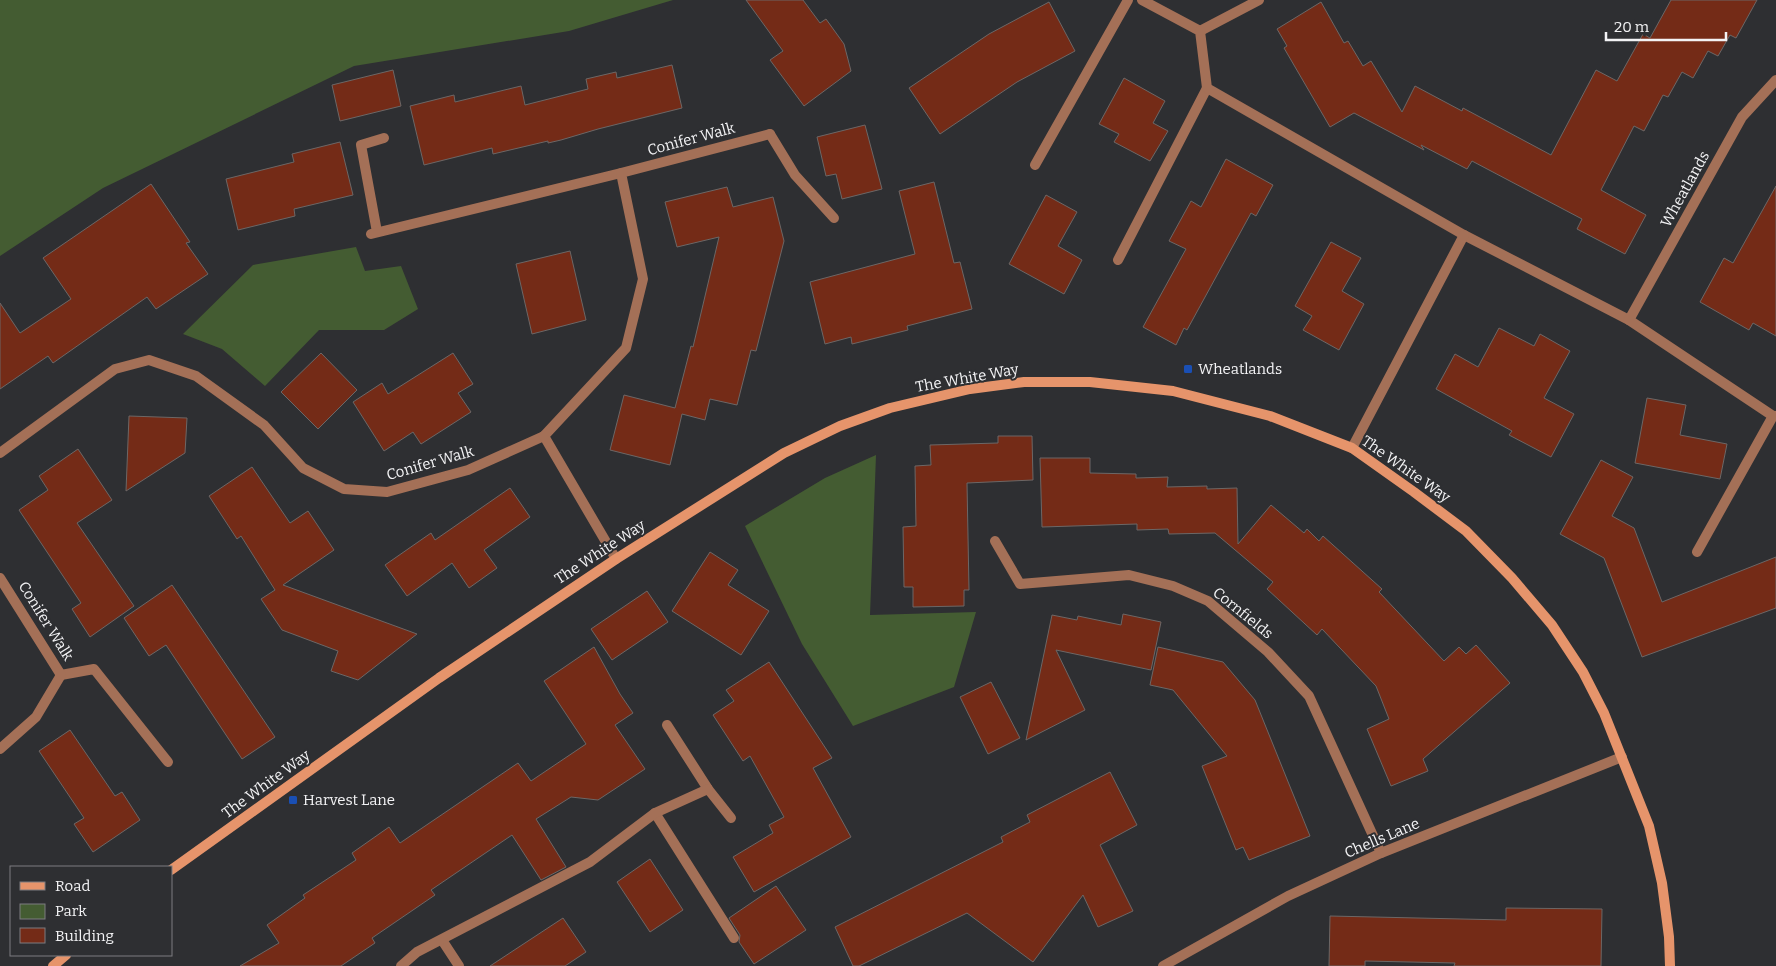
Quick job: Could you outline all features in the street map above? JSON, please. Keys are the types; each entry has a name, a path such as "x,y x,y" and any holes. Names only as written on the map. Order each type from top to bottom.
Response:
{"street":[{"path":"1035,164 1128,0"},
{"path":"1200,31 1259,0"},
{"path":"1145,1 1200,31"},
{"path":"1118,260 1207,88 1200,31"},
{"name":"Wheatlands","path":"1629,320 1742,117 1776,80"},
{"path":"1207,88 1464,235 1629,320 1774,416 1697,552"},
{"name":"Conifer Walk","path":"384,138 361,146 374,233 621,173 770,134 795,174 834,218"},
{"name":"Conifer Walk","path":"0,453 115,369 149,360 196,376 264,425 303,468 344,489 387,492 468,470 544,436 626,348 643,279 621,173"},
{"path":"1352,448 1464,235"},
{"name":"The White Way","path":"172,869 439,678 616,559 784,453 840,426 890,408 970,390 1024,382 1090,382 1173,391 1270,416 1352,448 1466,531 1512,578 1552,625 1583,672 1604,713 1648,826 1662,883 1670,966"},
{"path":"544,436 616,559"},
{"name":"Cornfields","path":"995,541 1020,584 1128,575 1173,586 1208,601 1268,652 1309,696 1381,853"},
{"name":"Conifer Walk","path":"0,578 61,675 36,717 0,749"},
{"path":"61,675 94,669 168,762"},
{"path":"667,725 708,789 731,818"},
{"name":"Chells Lane","path":"1163,966 1288,896 1381,853 1622,758"},
{"path":"401,966 417,952 590,862 655,813 708,789"},
{"path":"655,813 734,938"},
{"path":"442,940 459,966"},
{"path":"53,966 65,956"}],"green space":[{"path":"0,0 673,0 569,31 354,66 103,188 0,256"},
{"path":"356,247 365,271 401,266 418,309 384,330 319,330 265,386 222,349 183,334 253,265"},
{"path":"876,455 870,615 976,612 954,687 853,726 802,644 745,526 825,478"}],"building":[{"path":"746,0 803,0 820,23 826,19 844,44 851,71 804,106 770,60 783,51"},
{"path":"1671,0 1757,0 1736,38 1730,35 1718,56 1708,51 1693,78 1682,72 1668,97 1663,95 1644,131 1634,126 1601,190 1646,215 1625,254 1577,229 1582,219 1472,161 1467,169 1421,145 1424,150 1354,113 1330,127 1284,48 1287,46 1277,29 1321,2 1344,43 1348,41 1363,66 1371,61 1402,112 1415,86 1462,111 1463,108 1551,155 1596,70 1617,81 1643,34 1650,38"},
{"path":"1049,2 1075,51 1017,82 940,134 909,88 989,34"},
{"path":"672,65 682,108 548,143 548,141 493,154 492,148 424,165 410,106 454,95 455,102 521,86 525,105 588,89 586,79 616,72 617,78"},
{"path":"393,70 401,106 340,121 332,85"},
{"path":"1124,78 1165,101 1153,123 1168,131 1150,161 1114,142 1119,134 1099,124"},
{"path":"865,125 882,189 842,199 836,174 826,176 817,137"},
{"path":"340,142 353,195 294,209 295,216 238,230 226,179 294,162 292,154"},
{"path":"1226,159 1273,185 1256,216 1251,213 1187,330 1184,328 1176,345 1143,327 1186,249 1169,241 1191,201 1201,207"},
{"path":"934,182 954,263 960,262 972,309 907,326 908,330 852,344 851,337 825,344 810,282 915,254 899,191"},
{"path":"151,184 190,242 186,243 208,274 156,309 147,297 53,363 48,356 0,389 0,303 20,333 71,299 43,258"},
{"path":"1776,186 1776,336 1753,323 1749,330 1700,302 1724,258 1733,263"},
{"path":"727,187 733,207 773,197 784,241 756,351 751,350 737,405 710,399 705,420 682,414 670,465 610,450 624,395 675,408 691,346 693,347 719,237 677,247 665,202"},
{"path":"1046,195 1077,212 1058,246 1082,260 1064,294 1009,264"},
{"path":"1331,242 1361,258 1342,291 1364,304 1339,350 1303,330 1312,316 1295,306"},
{"path":"570,251 586,320 532,334 516,264"},
{"path":"1499,328 1534,346 1540,334 1570,351 1544,398 1574,414 1551,457 1509,435 1512,431 1436,389 1455,354 1478,367"},
{"path":"321,353 357,390 318,429 281,392"},
{"path":"453,353 473,384 458,393 471,412 421,444 413,432 384,451 353,402 382,383 388,394"},
{"path":"1647,398 1686,405 1680,435 1727,444 1720,479 1635,463"},
{"path":"129,416 187,418 185,453 126,491"},
{"path":"998,436 1032,436 1033,480 967,483 969,590 964,590 964,606 913,607 913,587 904,587 903,527 916,526 915,466 931,465 930,445 998,443"},
{"path":"78,449 112,500 77,523 134,606 90,637 72,609 81,603 19,510 48,490 39,476"},
{"path":"1040,458 1090,458 1090,473 1136,474 1136,478 1168,477 1167,487 1207,486 1207,489 1237,488 1238,544 1271,505 1304,533 1307,529 1319,541 1323,536 1382,589 1379,592 1444,661 1459,647 1466,654 1476,645 1510,683 1423,759 1428,771 1391,786 1367,729 1389,719 1376,686 1322,629 1317,635 1267,589 1273,582 1215,533 1169,534 1168,529 1137,530 1137,524 1042,527"},
{"path":"1601,460 1633,477 1612,516 1634,528 1662,602 1776,557 1776,608 1642,657 1604,558 1560,534"},
{"path":"252,467 290,523 308,511 334,550 283,585 417,634 358,680 331,671 338,651 282,630 261,599 275,590 241,536 237,539 209,496"},
{"path":"510,488 530,517 484,550 497,568 469,588 452,563 407,596 385,565 431,533 435,540"},
{"path":"710,552 738,570 728,585 769,611 741,655 672,611"},
{"path":"172,585 275,737 242,759 166,645 149,656 124,618"},
{"path":"647,591 668,622 612,660 591,629"},
{"path":"1123,614 1161,622 1151,670 1056,650 1085,710 1026,740 1052,615 1077,620 1078,616 1121,625"},
{"path":"594,647 620,694 633,713 615,725 645,769 598,800 571,797 536,819 566,867 541,880 512,835 431,890 435,895 372,938 375,943 341,966 240,966 279,943 267,925 305,898 303,895 356,860 352,853 389,827 400,843 518,763 531,781 586,744 544,681"},
{"path":"1158,647 1223,662 1255,700 1310,836 1249,860 1243,847 1236,850 1202,766 1227,756 1173,690 1150,685"},
{"path":"769,662 832,758 813,768 851,837 754,892 733,857 773,833 769,825 784,817 750,756 743,761 713,715 734,701 726,690"},
{"path":"991,682 1020,738 988,754 960,697"},
{"path":"70,730 115,796 122,792 140,820 93,852 74,824 84,818 39,751"},
{"path":"1110,772 1137,825 1100,845 1133,911 1098,927 1083,895 1033,962 967,913 859,966 853,966 835,927 1003,842 1001,837 1030,822 1027,815"},
{"path":"650,859 683,910 650,932 617,882"},
{"path":"776,886 806,930 754,964 739,942 740,935 729,918"},
{"path":"1506,908 1602,909 1601,966 1454,966 1455,963 1365,961 1365,966 1329,966 1330,916 1506,920"},
{"path":"563,918 586,952 565,966 490,966"}],"place":[{"name":"Wheatlands","path":"1188,369"},
{"name":"Harvest Lane","path":"293,800"}]}
